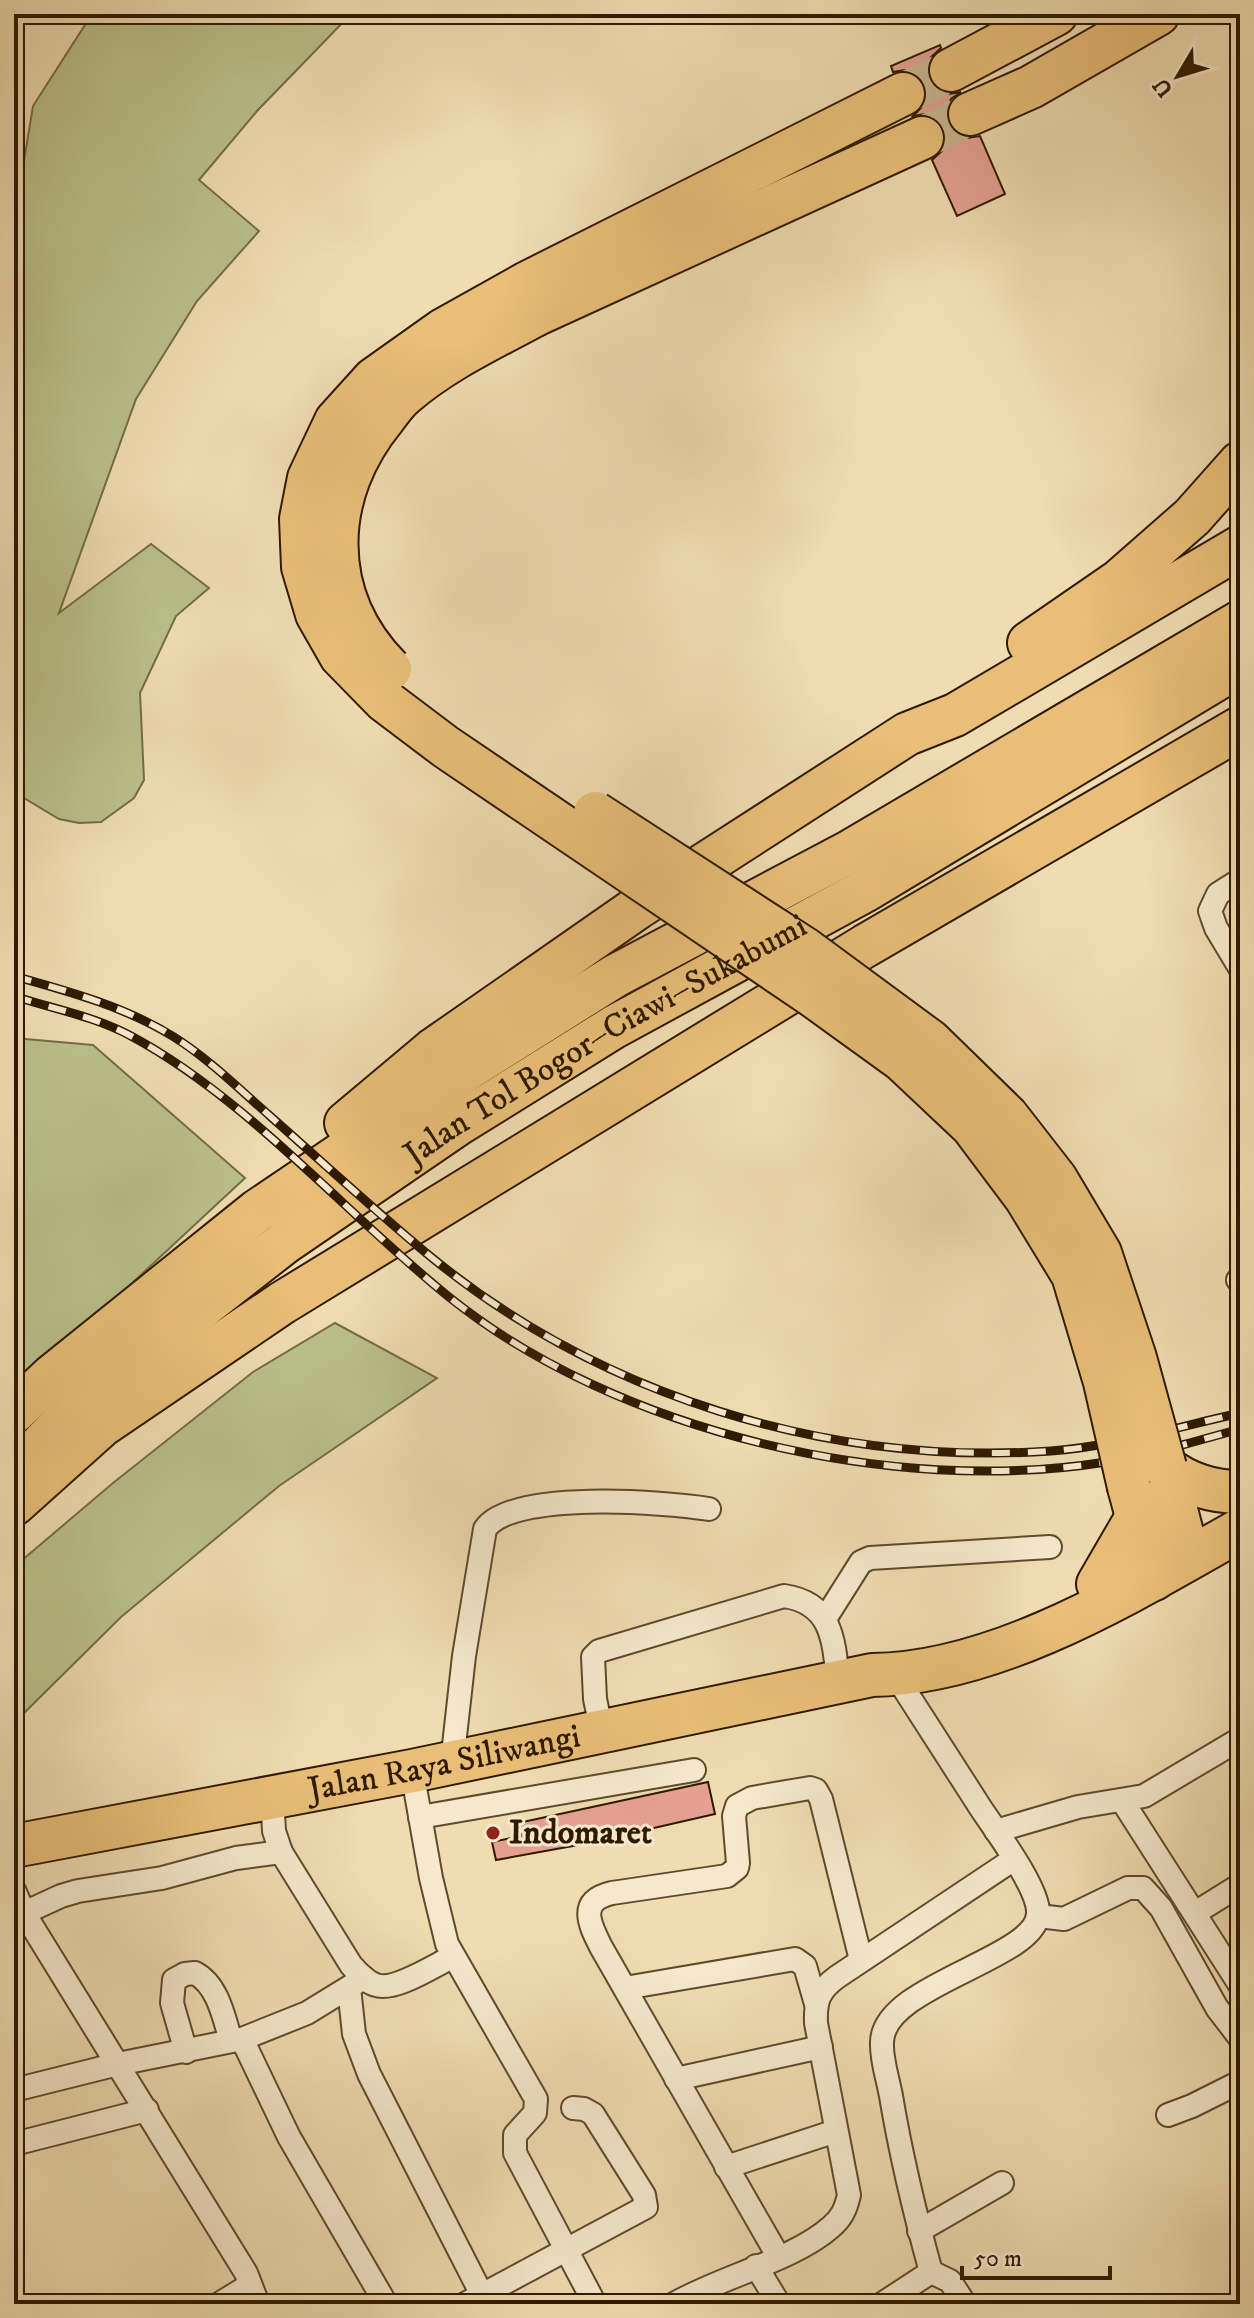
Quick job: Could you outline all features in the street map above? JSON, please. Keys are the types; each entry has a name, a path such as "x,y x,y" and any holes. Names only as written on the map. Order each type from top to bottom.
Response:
{"highway":[{"path":"951,70 1056,14"},
{"path":"970,114 1031,87 1158,14"},
{"path":"903,94 531,299 404,394 370,435 347,478 336,522 336,563 346,602 361,634 378,657 406,685 463,728 805,949 930,1041 1007,1116 1056,1179 1100,1253 1135,1358 1165,1467 1169,1558"},
{"path":"922,138 531,299 443,330 374,379 336,421 309,478 301,519 303,567 317,614 341,656 385,701 446,747 812,995 902,1060 972,1126 1026,1198 1073,1275 1105,1382 1133,1502 1169,1558"},
{"path":"257,1211 297,1165 433,1050 637,908 907,734 1015,652 1119,581 1192,517 1240,463"},
{"path":"907,734 955,715 1240,547"},
{"name":"Jalan Tol Bogor–Ciawi–Sukabumi","path":"14,1412 52,1376 257,1211 467,1069 615,976 849,852 1240,622"},
{"name":"Jalan Tol Bogor–Ciawi–Sukabumi","path":"14,1473 94,1391 284,1243 458,1124 614,1027 866,890 1240,665"},
{"path":"14,1504 101,1426 282,1303 865,946 1240,728"},
{"path":"1165,1467 1188,1483 1207,1489 1240,1492"},
{"path":"1098,1584 1133,1502"},
{"name":"Jalan Raya Siliwangi","path":"14,1846 432,1767 874,1674 943,1666 1008,1646 1073,1620 1169,1558 1240,1505"},
{"name":"Jalan Raya Siliwangi","path":"874,1674 938,1645 1009,1622 1240,1530"}],"street":[{"path":"1240,880 1218,894 1210,911 1220,936 1240,968"},
{"path":"595,2304 513,2146 515,2135 535,2113 536,2099 452,1957 443,1930 420,1817 464,1656 485,1529 489,1524 514,1510 544,1504 613,1503 709,1509"},
{"path":"825,1619 861,1562 870,1558 1050,1547"},
{"path":"602,1732 592,1671 593,1657 607,1647 784,1596 803,1599 825,1619 834,1648 874,1674 996,1831 1014,1859 1037,1902 1039,1916 1031,1930 1013,1944 913,1999 890,2017 881,2041 905,2170 931,2272 950,2281 965,2304"},
{"path":"996,1831 1078,1807 1123,1802 1144,1796 1240,1739"},
{"path":"420,1817 694,1770"},
{"path":"778,2256 625,1988 591,1926 589,1913 594,1902 604,1895 727,1876 737,1868 738,1863 734,1816 737,1806 752,1798 810,1788 816,1790 821,1799 861,1960"},
{"path":"272,1796 274,1831 281,1852 351,1965 356,1983 354,2034 369,2074 473,2300 646,2207 646,2201 593,2114 573,2108"},
{"path":"1123,1802 1240,1985"},
{"path":"24,1913 78,1891 162,1878 236,1858 281,1852"},
{"path":"816,2004 824,1987 1014,1859"},
{"path":"1195,1913 1240,1885"},
{"path":"1039,1916 1064,1919 1128,1888 1143,1888 1161,1908 1217,2008 1239,2034"},
{"path":"14,1890 24,1913 246,2273 254,2294 219,2304"},
{"path":"14,2090 118,2064 237,2040 288,2022 356,1983 392,1985 452,1957"},
{"path":"625,1988 795,1959 805,1966 816,2004 849,2195 841,2216 823,2233 674,2304"},
{"path":"186,2052 171,1994 174,1980 195,1973 208,1983 283,2127 383,2303"},
{"path":"676,2079 821,2047"},
{"path":"1168,2115 1240,2082"},
{"path":"14,2144 147,2110"},
{"path":"726,2167 836,2131"},
{"path":"919,2231 1002,2183"},
{"path":"756,2266 779,2304"},
{"path":"882,2304 931,2272"}],"green space":[{"path":"92,14 351,14 257,111 199,180 259,231 197,301 136,399 59,613 151,544 209,588 176,616 140,693 144,780 134,798 101,822 79,823 59,819 14,792 14,221 33,106"},
{"path":"14,1038 93,1045 245,1178 14,1393"},
{"path":"335,1323 437,1378 279,1486 121,1617 14,1723 14,1567 113,1483 253,1372"}],"building":[{"path":"940,45 941,48 930,58 927,70 930,81 938,90 949,94 961,92 951,99 946,111 948,124 957,134 967,138 980,136 1005,194 957,216 932,160 942,151 946,141 944,129 935,118 925,114 913,116 923,106 927,96 925,84 915,74 905,70 893,72 891,66"},
{"path":"708,1782 715,1814 584,1844 496,1860 492,1842 521,1836 518,1823"}],"tunnel":[{"path":"903,94 951,70"},
{"path":"922,138 970,114"}],"railway":[{"path":"14,976 117,1008 174,1037 224,1075 425,1252 492,1303 564,1346 640,1382 719,1411 800,1433 883,1446 967,1453 1075,1449 1240,1413"},
{"path":"14,996 103,1023 174,1062 255,1124 449,1297 517,1345 593,1385 675,1418 761,1443 850,1461 938,1470 1024,1470 1106,1462 1157,1452 1240,1429"}],"place":[{"name":"Indomaret","path":"493,1833"}]}
